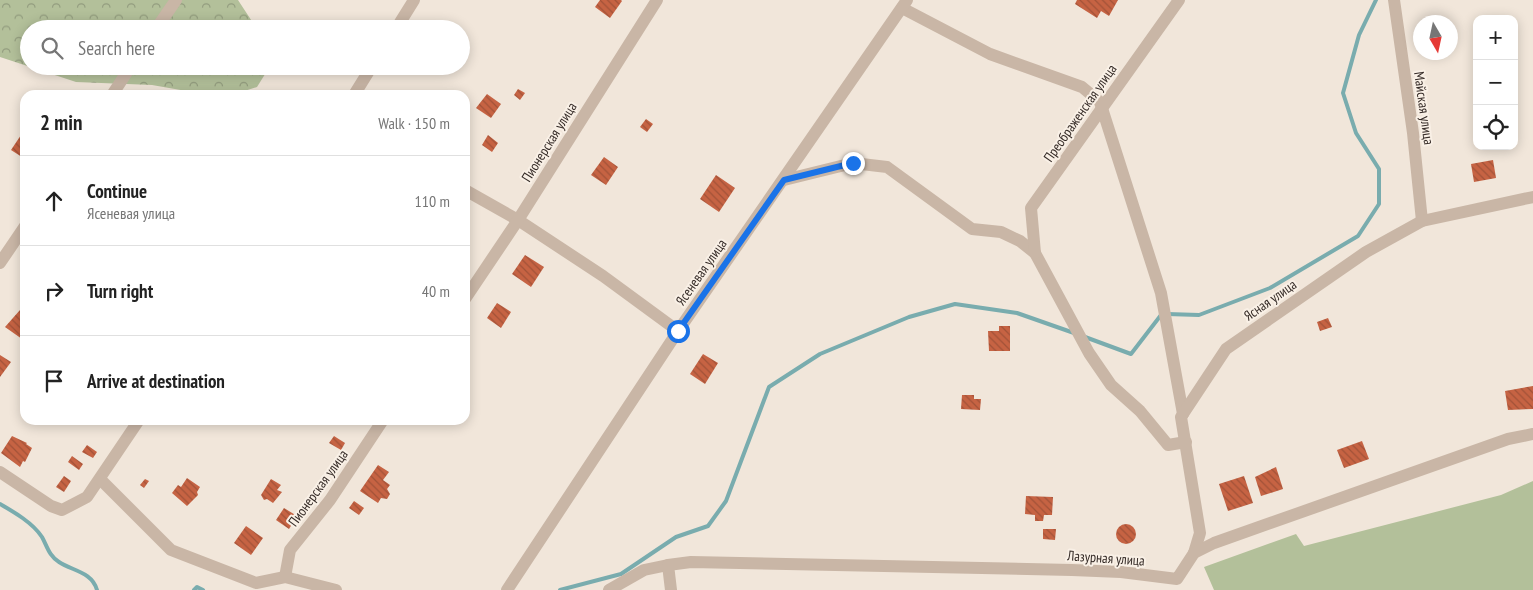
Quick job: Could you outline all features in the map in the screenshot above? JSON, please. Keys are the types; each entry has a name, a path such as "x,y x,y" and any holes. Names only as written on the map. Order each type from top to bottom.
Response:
{"street":[{"path":"162,20 176,0"},
{"path":"402,20 414,0"},
{"name":"Пионерская улица","path":"470,292 518,220 657,0"},
{"name":"Преображенская улица","path":"1035,253 1032,208 1179,0"},
{"name":"Майская улица","path":"1394,0 1413,133 1422,221"},
{"path":"905,4 990,54 1082,86 1100,102 1161,293 1183,414 1181,417 1200,533 1194,553"},
{"name":"Ясеневая улица","path":"506,590 678,331 905,4"},
{"path":"115,90 125,75"},
{"path":"357,90 366,75"},
{"path":"784,180 853,163 887,167 972,229 1001,232 1020,241 1035,253 1088,352 1111,384 1140,411 1168,444 1186,442"},
{"path":"470,193 518,220 603,276 678,331"},
{"name":"Ясная улица","path":"1183,414 1226,349 1366,252 1422,221 1533,197"},
{"path":"0,263 20,233"},
{"path":"0,472 51,506 62,510 87,498 136,425"},
{"name":"Пионерская улица","path":"285,577 290,550 330,500 380,425"},
{"path":"1194,553 1214,543 1493,444 1533,434"},
{"path":"100,479 170,550 256,583 285,577 336,590"},
{"name":"Лазурная улица","path":"609,590 644,570 691,562 910,565 959,569 1120,572 1180,584 1194,553"},
{"path":"668,565 670,590"}],"green space":[{"path":"0,0 238,0 251,20 20,20 20,64 0,57"},
{"path":"55,75 264,75 257,87 248,90 180,90 152,85 76,82"},
{"path":"1533,481 1533,590 1214,590 1204,567 1296,534 1304,546 1501,495"}],"building":[{"path":"600,0 622,1 610,18 595,7"},
{"path":"1077,0 1118,0 1109,16 1101,11 1097,18 1075,4"},
{"path":"518,89 525,93 520,100 514,95"},
{"path":"487,94 501,104 491,118 476,108"},
{"path":"646,119 653,124 647,132 640,127"},
{"path":"488,135 498,143 492,152 482,145"},
{"path":"20,136 20,156 11,150"},
{"path":"604,157 618,167 606,185 591,175"},
{"path":"1493,160 1496,178 1474,182 1471,164"},
{"path":"716,175 735,188 719,212 700,199"},
{"path":"525,255 544,267 531,287 512,274"},
{"path":"497,303 511,312 501,328 487,318"},
{"path":"20,310 20,338 5,327"},
{"path":"1328,318 1332,327 1320,331 1317,322"},
{"path":"999,326 1010,326 1010,351 989,351 988,331 999,331"},
{"path":"703,354 718,363 705,384 690,374"},
{"path":"0,355 11,362 0,377"},
{"path":"1533,386 1533,409 1508,410 1505,391"},
{"path":"962,395 974,395 974,399 981,399 980,410 961,409"},
{"path":"12,436 27,443 32,448 25,462 23,461 20,467 1,453"},
{"path":"334,436 345,443 341,450 329,443"},
{"path":"1362,441 1369,459 1344,468 1337,450"},
{"path":"87,445 97,452 93,458 82,452"},
{"path":"72,456 83,464 79,470 68,462"},
{"path":"378,465 389,472 383,480 390,485 387,489 390,494 387,499 381,498 378,503 360,491"},
{"path":"1276,467 1283,489 1261,496 1255,477"},
{"path":"64,476 71,481 64,492 56,487"},
{"path":"1244,476 1253,503 1228,511 1219,484"},
{"path":"187,478 200,487 197,492 198,495 187,506 172,493 178,485 181,487"},
{"path":"145,479 149,481 144,488 140,485"},
{"path":"271,479 281,485 277,490 282,492 273,503 267,499 264,500 261,495"},
{"path":"1026,496 1053,497 1052,515 1044,515 1043,521 1035,521 1035,515 1025,514"},
{"path":"354,501 364,508 359,515 349,508"},
{"path":"284,508 297,516 289,529 276,520"},
{"path":"1126,524 1133,527 1136,534 1133,541 1126,544 1119,541 1116,534 1119,527"},
{"path":"246,526 263,538 251,555 234,543"},
{"path":"1043,529 1056,529 1055,540 1043,539"}],"waterway":[{"path":"1167,314 1199,315 1270,288 1358,236 1379,204 1379,169 1356,133 1343,93 1359,35 1376,0"},
{"path":"560,590 621,574 676,537 708,526 726,501 769,387 820,354 909,317 955,304 1017,313 1074,333"},
{"path":"1085,337 1131,354 1161,315"},
{"path":"0,504 34,527 53,557 91,579 97,590"},
{"path":"194,590 197,587 203,590"}],"route":[{"path":"678,331 784,180 853,163"}]}
